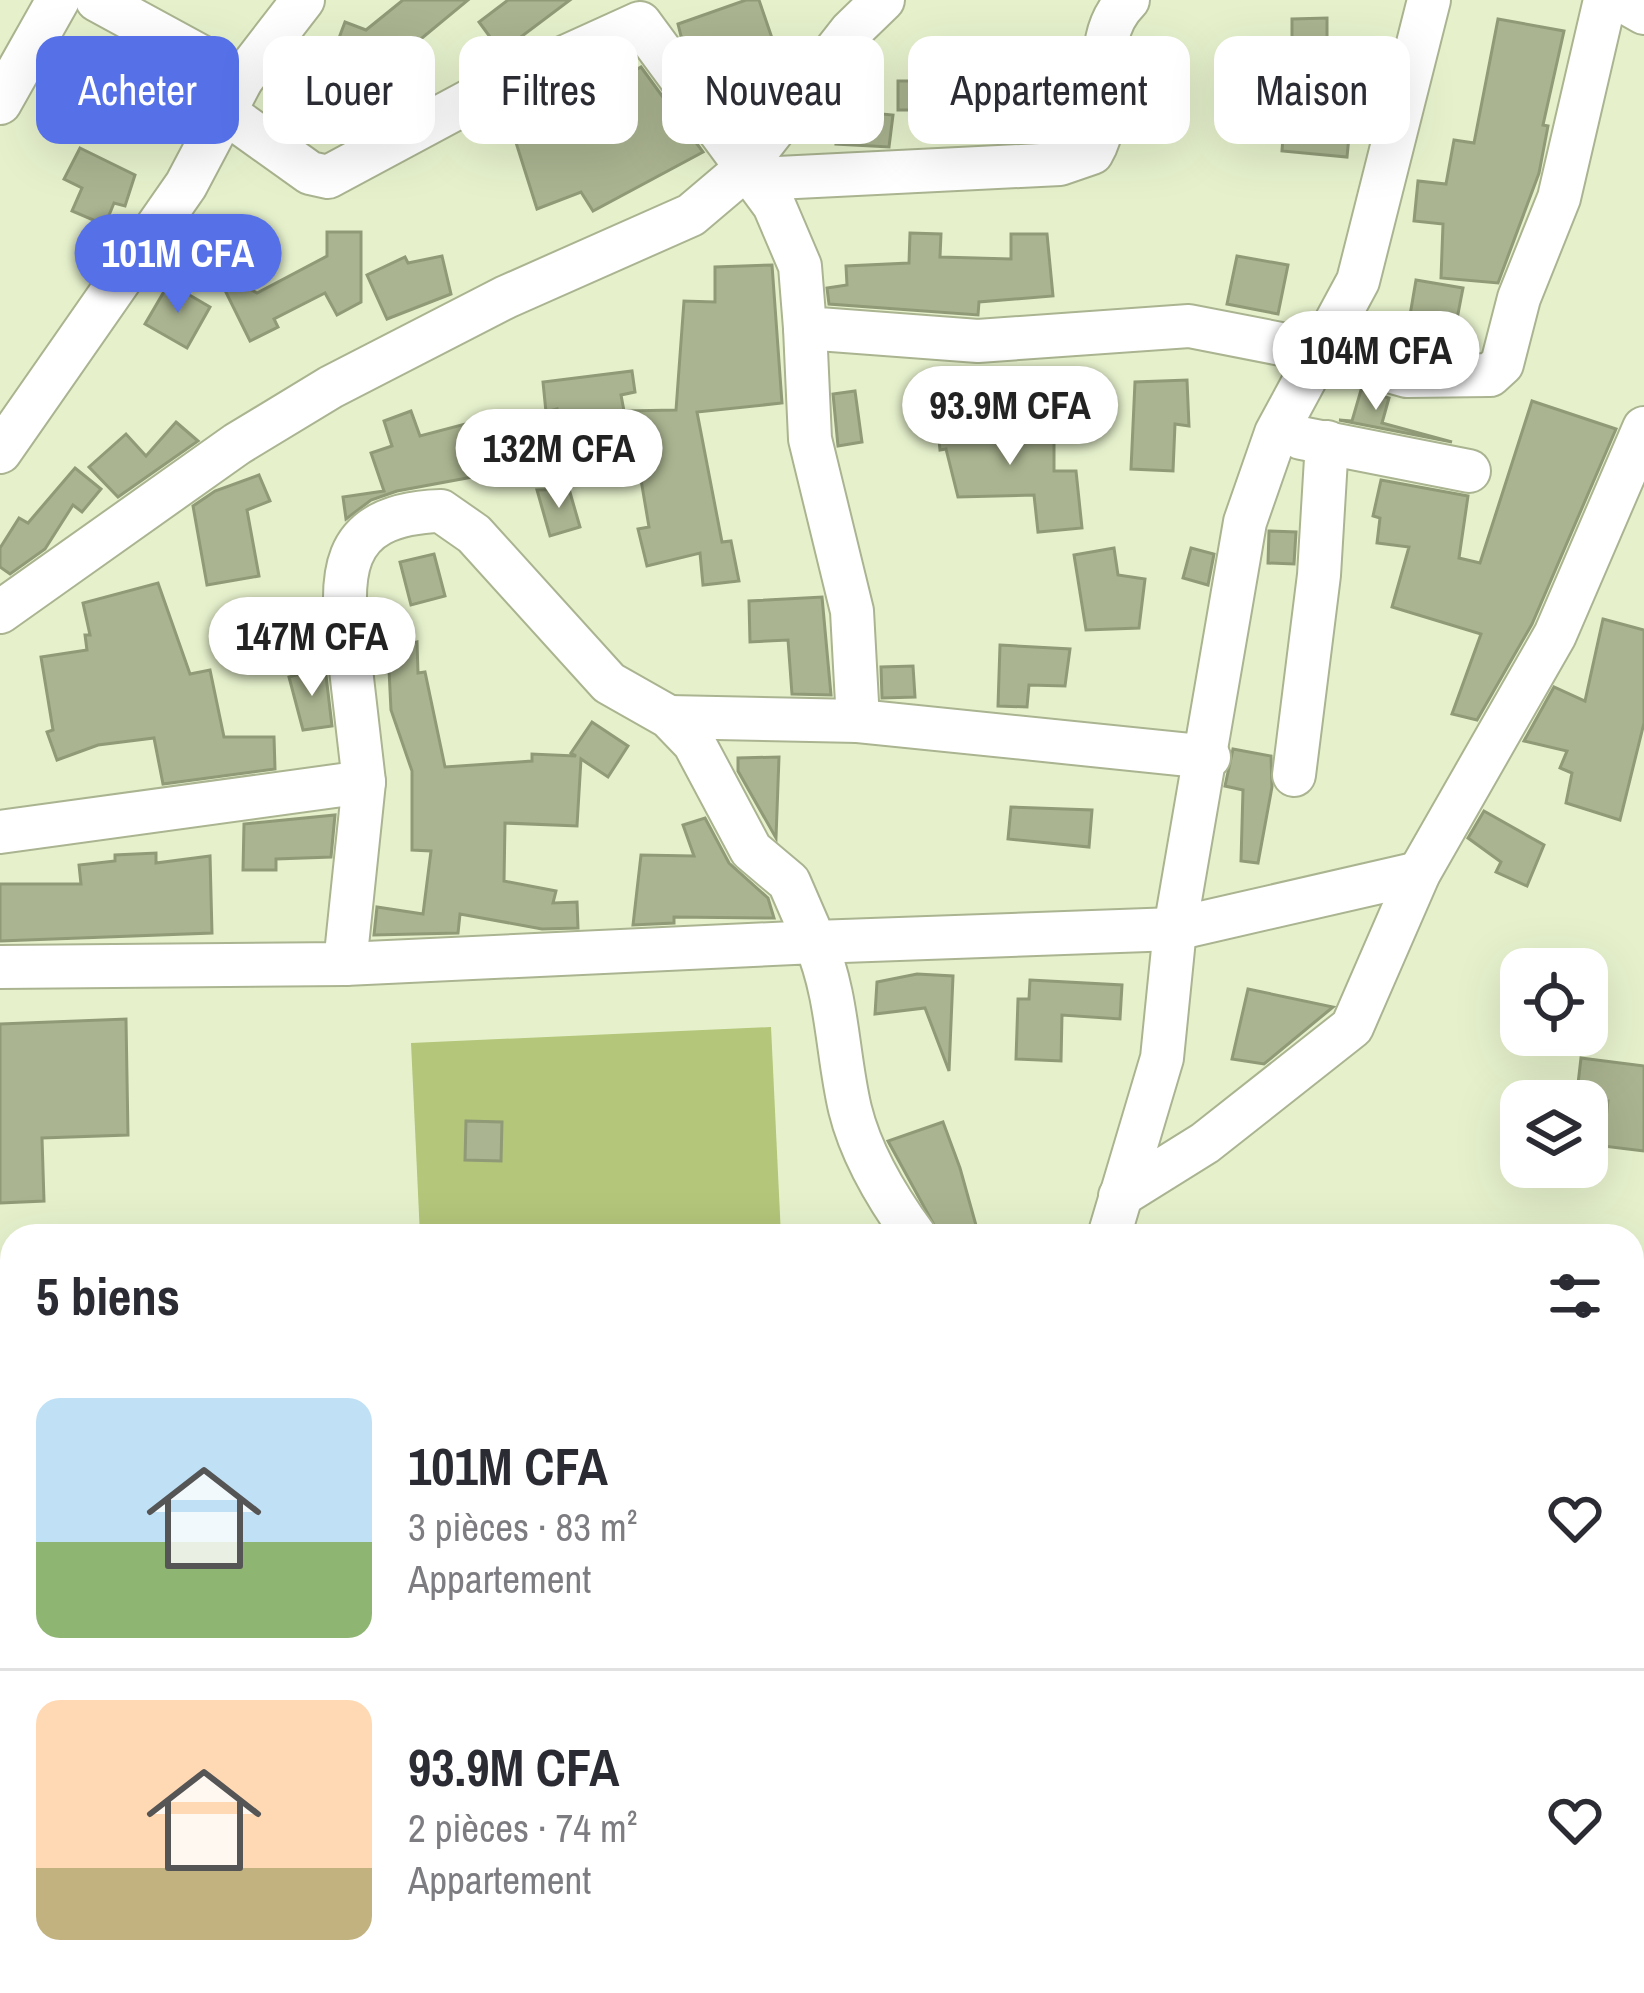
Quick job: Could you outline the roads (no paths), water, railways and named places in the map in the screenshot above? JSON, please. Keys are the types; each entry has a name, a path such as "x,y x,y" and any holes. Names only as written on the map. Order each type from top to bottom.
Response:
{"street":[{"path":"0,104 58,0"},
{"path":"97,0 148,36"},
{"path":"0,613 255,432 506,296 691,215 752,171 850,32 883,0"},
{"path":"752,171 1060,164 1092,153 1102,128 1107,27 1129,0"},
{"path":"1114,1216 1162,1058 1175,929 1209,757 1245,522 1276,433 1358,281 1429,0"},
{"path":"805,328 977,340 1189,326 1322,352 1407,376 1499,370 1558,198 1605,0"},
{"path":"1621,0 1644,13"},
{"path":"239,88 284,11"},
{"path":"239,101 310,173 328,177 479,96 640,23 700,112 752,171 800,266 810,439 852,611 858,721"},
{"path":"0,452 186,185 208,144"},
{"path":"1114,1216 1352,1027 1419,873 1556,635 1644,428"},
{"path":"1276,433 1469,471"},
{"path":"1294,775 1319,575 1327,442"},
{"path":"345,964 364,782 344,572 363,536 387,520 418,511 441,511 459,520 610,683 669,717 694,743 760,862 789,882 827,977 851,1114 874,1170 908,1224"},
{"path":"669,717 858,721 1209,757"},
{"path":"0,832 364,782"},
{"path":"0,967 345,964 1175,929 1419,873"}]}
